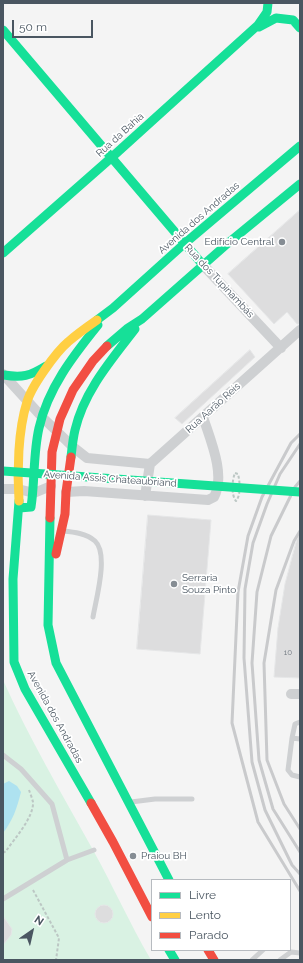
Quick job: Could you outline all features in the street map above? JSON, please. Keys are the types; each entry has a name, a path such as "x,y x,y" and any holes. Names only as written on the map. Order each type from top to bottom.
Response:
{"main road":[{"path":"251,31 264,19 269,10 268,3"},
{"path":"251,31 276,18 293,20 300,28"},
{"name":"Rua dos Tupinambás","path":"3,30 203,265"},
{"name":"Rua da Bahia","path":"3,253 111,158 251,31"},
{"name":"Avenida dos Andradas","path":"151,915 113,842 25,689 14,662 13,579 19,508 18,489 21,428 27,400 47,366 67,342 113,308 184,244 300,146"},
{"path":"168,879 56,663 48,624 52,452 60,419 73,390 93,362 111,342 142,319 203,265 300,184"},
{"name":"Avenida dos Andradas","path":"31,507 34,493 36,445 42,417 51,392 62,372 113,308"},
{"path":"49,590 65,514 66,492 73,447 74,429 86,400 105,368 142,319"},
{"path":"3,375 17,378 30,376 47,366"},
{"name":"Avenida Assis Chateaubriand","path":"3,471 300,492"},
{"path":"19,508 41,505 51,498 66,492"},
{"path":"170,951 174,960"},
{"path":"209,951 214,960"}],"street":[{"name":"Rua dos Tupinambás","path":"203,265 281,348"},
{"name":"Rua Aarão Reis","path":"150,464 300,330"},
{"name":"Avenida Assis Chateaubriand","path":"3,375 57,432 87,458 150,464"},
{"name":"Avenida Assis Chateaubriand","path":"66,492 84,491 208,500 214,497 218,491 218,469 204,417"},
{"path":"146,496 150,464"},
{"name":"Avenida Assis Chateaubriand","path":"34,493 51,486"},
{"path":"3,489 18,489 34,493"}],"lane":[{"path":"61,530 75,532 90,538 99,546 102,562 94,617"},
{"path":"300,722 295,724 288,770 292,775 300,778"},
{"path":"292,738 300,739"},
{"path":"3,755 20,769 52,804 67,860"},
{"path":"128,803 155,799 192,799"},
{"path":"3,899 67,860 94,850"},
{"path":"252,960 262,951"},
{"path":"280,960 291,952 300,953"}],"path":[{"path":"3,853 29,819 33,801 28,787"},
{"path":"29,884 59,938 56,960"}],"green space":[{"path":"3,680 35,745 151,960 3,960"}],"water":[{"path":"9,781 17,786 21,792 14,814 3,833 3,784"}],"building":[{"name":"Edifício Central","path":"300,210 300,324 297,324 287,312 274,324 228,274"},
{"path":"250,350 255,357 182,424 175,418"},
{"name":"Serraria Souza Pinto","path":"148,515 211,520 200,654 137,649"},
{"path":"298,536 300,536 300,678 274,677 278,628 285,584"},
{"path":"104,905 110,908 113,914 110,920 104,923 98,920 95,914 98,908"},
{"path":"3,916 12,929 11,935 3,945"}],"railway":[{"path":"300,434 291,443 262,497 248,536 238,592 232,723 258,822 300,891"},
{"path":"300,444 280,474 253,543 245,589 244,658 252,762 265,810 292,865 300,874"},
{"path":"300,481 295,487 271,536 257,592 252,663 259,760 273,809 300,852"},
{"path":"300,531 294,541 276,590 264,663 267,760 284,804 300,829"}],"traffic: fast":[{"path":"3,253 258,25 267,12 268,3"},
{"path":"259,27 276,18 293,20 300,28"},
{"path":"3,30 203,265"},
{"path":"97,320 113,308 184,244 300,146"},
{"path":"107,346 128,328 142,319 227,244 300,184"},
{"path":"19,508 31,507 37,438 48,399 62,373 98,325"},
{"path":"71,457 75,430 85,402 108,364 135,329"},
{"path":"4,375 26,375 46,366"},
{"path":"3,471 300,492"},
{"path":"19,501 13,579 14,662 25,689 91,803"},
{"path":"50,518 48,625 56,663 168,879"},
{"path":"170,951 175,960"}],"traffic: slow":[{"path":"19,501 18,464 20,438 24,413 29,396 44,370 57,353 75,336 97,320"}],"traffic: jam":[{"path":"50,518 52,452 60,419 73,390 93,361 107,346"},
{"path":"56,554 65,514 66,492 71,457"},
{"path":"91,803 151,915"},
{"path":"209,951 214,960"}],"place":[{"name":"Edifício Central","path":"282,242"},
{"name":"Serraria Souza Pinto","path":"174,584"},
{"name":"Praiou BH","path":"133,856"}]}
